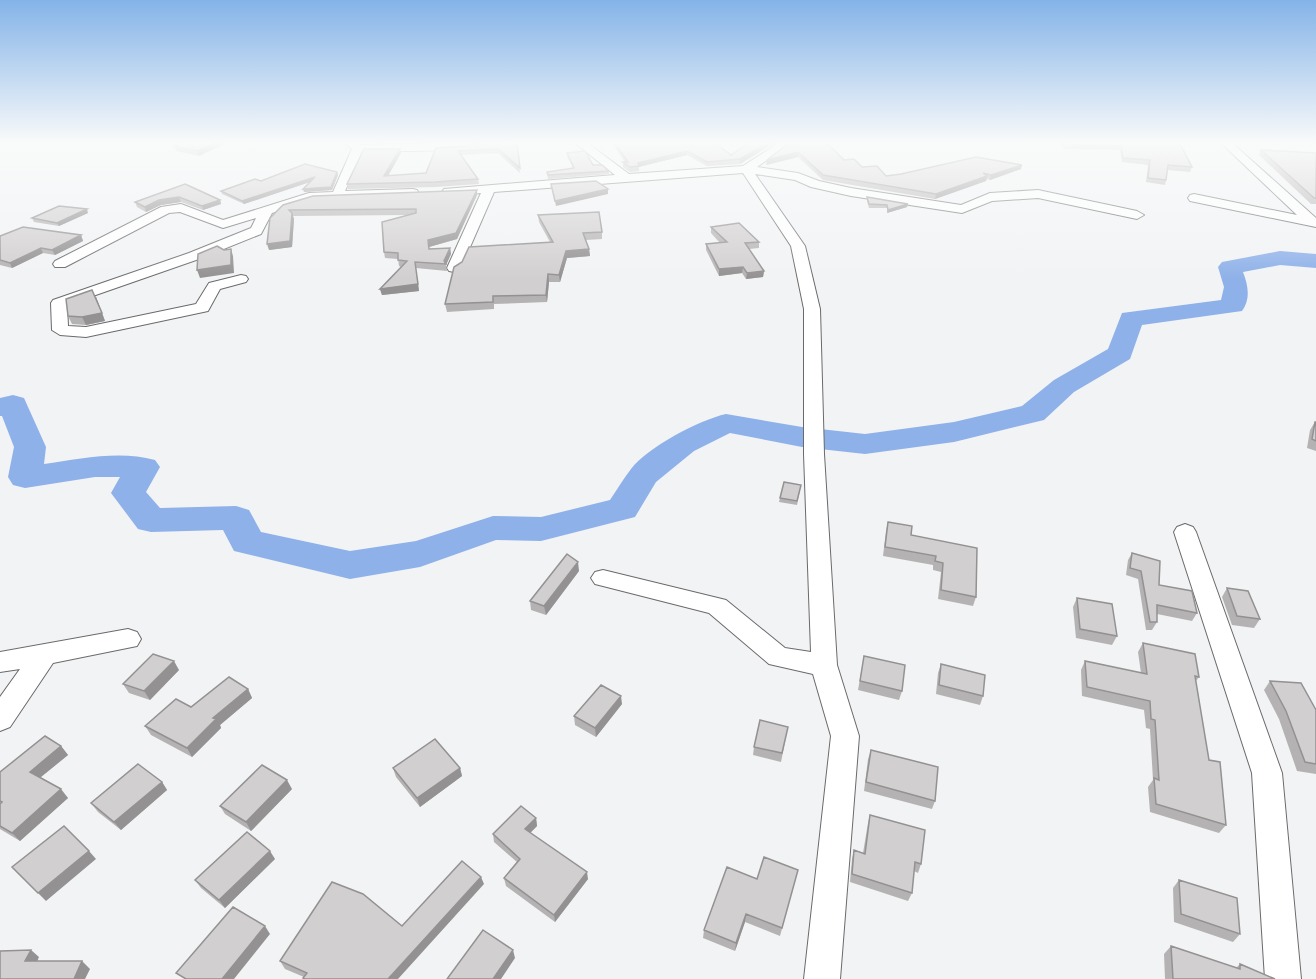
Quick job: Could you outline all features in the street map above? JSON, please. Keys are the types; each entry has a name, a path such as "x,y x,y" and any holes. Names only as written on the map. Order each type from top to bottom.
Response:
{"street":[{"path":"338,194 340,188"},
{"path":"60,264 166,210 181,208 222,224 305,198 338,194 431,193 505,188"},
{"path":"759,188 798,246 812,309 814,443 824,665 844,736 822,979"},
{"path":"832,188 962,209 990,196 1038,194 1137,215"},
{"path":"1275,188 1314,223"},
{"path":"454,268 489,189"},
{"path":"1194,198 1314,223"},
{"path":"241,279 214,286 202,308 86,332 60,330 59,303 194,256 256,231 266,212"},
{"path":"1185,532 1267,773 1283,979"},
{"path":"603,578 717,606 778,657 824,665"},
{"path":"0,662 128,639"},
{"path":"0,720 44,655"}],"building":[{"path":"175,188 193,188 220,200 202,206 179,197 159,200 145,207 135,202"},
{"path":"230,188 282,188 242,201 221,191"},
{"path":"552,188 608,189 555,201"},
{"path":"898,188 954,188 936,194"},
{"path":"1303,188 1316,188 1316,198"},
{"path":"477,190 456,233 428,240 429,249 450,248 444,261 446,264 415,262 418,284 380,289 407,261 398,260 398,253 384,252 382,222 416,213 416,209 289,210 292,213 290,241 267,244 270,218 283,205 313,196"},
{"path":"867,197 908,204 888,210 887,205 869,204"},
{"path":"59,206 87,209 57,223 32,218"},
{"path":"599,212 602,232 583,233 589,249 566,251 559,275 548,274 546,295 493,296 493,302 445,304 454,267 462,262 469,247 553,242 538,215"},
{"path":"739,223 759,242 745,243 764,271 747,273 743,267 719,269 706,244 727,242 711,227"},
{"path":"23,227 81,235 52,250 41,248 10,263 0,260 0,236"},
{"path":"217,246 224,250 231,249 231,265 197,270 198,254"},
{"path":"92,290 102,313 82,317 68,316 66,299"},
{"path":"1316,422 1316,441 1312,439"},
{"path":"784,482 801,485 797,501 780,498"},
{"path":"888,522 912,526 911,535 977,548 976,597 941,590 943,563 935,561 936,556 885,547"},
{"path":"1132,553 1160,561 1159,585 1192,591 1197,613 1157,605 1157,622 1150,622 1141,571 1130,568"},
{"path":"567,554 578,562 544,606 530,601"},
{"path":"1227,588 1248,591 1260,619 1237,616"},
{"path":"1077,598 1112,604 1117,636 1080,629"},
{"path":"1143,643 1195,654 1199,677 1195,676 1209,760 1220,762 1226,825 1156,804 1154,778 1159,780 1155,720 1151,719 1150,701 1087,687 1085,661 1147,674"},
{"path":"153,654 174,661 144,691 123,684"},
{"path":"864,656 905,665 902,691 860,681"},
{"path":"941,664 985,675 983,696 939,685"},
{"path":"229,677 248,689 213,718 216,719 187,748 145,726 176,699 191,707"},
{"path":"1270,681 1301,683 1316,710 1316,764 1305,762 1286,711"},
{"path":"601,685 621,696 595,728 574,716"},
{"path":"760,720 788,727 782,753 754,747"},
{"path":"45,736 61,746 30,772 61,789 12,833 0,826 0,804 2,802 0,801 0,772"},
{"path":"435,739 460,768 417,798 393,768"},
{"path":"871,750 938,767 935,801 866,782"},
{"path":"138,764 162,782 114,822 91,803"},
{"path":"262,765 287,780 246,822 220,806"},
{"path":"521,806 536,818 525,829 587,872 554,915 504,878 520,859 493,834"},
{"path":"870,815 925,830 921,864 915,862 912,893 852,874 854,850 865,854"},
{"path":"64,826 89,851 38,893 12,867"},
{"path":"247,832 270,851 219,900 195,880"},
{"path":"764,857 798,870 782,928 746,914 736,943 704,930 727,867 757,879"},
{"path":"462,861 481,877 388,979 305,979 303,978 307,973 280,961 332,882 363,894 402,926"},
{"path":"1179,880 1237,898 1240,934 1181,914"},
{"path":"233,907 265,926 222,979 186,979 176,973"},
{"path":"483,930 513,950 493,979 447,979"},
{"path":"1171,946 1240,969 1240,964 1275,979 1173,979"},
{"path":"31,950 25,961 82,961 74,979 0,979 0,951"}],"waterway":[{"path":"0,407 13,404 30,447 25,477 95,467 143,467 128,493 151,520 236,518 247,542 350,565 420,554 493,528 541,529 622,509 644,475 683,444 726,423 802,437 865,444 954,432 1033,413 1064,386 1120,353 1131,319 1233,306 1236,287 1230,267 1280,258 1316,261"}]}
